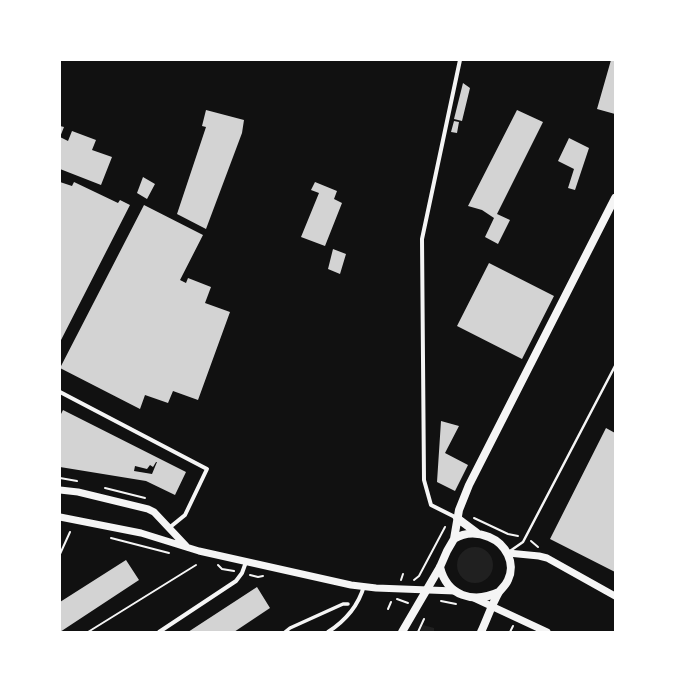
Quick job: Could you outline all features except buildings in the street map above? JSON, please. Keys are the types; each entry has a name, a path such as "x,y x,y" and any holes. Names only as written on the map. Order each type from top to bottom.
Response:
{"main road":[{"path":"402,632 440,567 446,551 454,539 457,518 469,485 615,198"},
{"path":"440,567 444,579 455,591 474,598 492,595 499,592 505,586 511,571 508,553 494,539 477,533 457,518"},
{"path":"454,539 463,535 477,533"},
{"path":"481,632 499,592"}],"street":[{"path":"457,518 431,504 424,480 422,239 460,60"},
{"path":"60,393 207,470 185,515 168,528"},
{"path":"60,490 78,492 148,509 154,512 188,548"},
{"path":"60,517 142,533 188,548 246,562 364,586 455,591"},
{"path":"508,553 547,558 615,596"},
{"path":"159,632 236,581 242,573 246,562"},
{"path":"328,632 348,617 361,596 364,586"},
{"path":"474,598 547,632"},
{"path":"285,632 290,628 336,607 348,604"}],"lane":[{"path":"508,553 523,542 615,366"}],"path":[{"path":"470,515 508,534 521,536"},
{"path":"413,580 419,576 447,524"},
{"path":"60,554 70,532"},
{"path":"104,535 125,542 175,554"},
{"path":"214,563 222,569"},
{"path":"88,632 196,565"},
{"path":"404,574 401,580 407,580"},
{"path":"393,597 407,602"},
{"path":"440,601 461,604"},
{"path":"388,609 391,602"},
{"path":"418,632 424,619"},
{"path":"510,632 513,626"}],"shaded area":[{"path":"479,547 488,552 492,558 492,572 488,578 479,583 471,583 462,578 458,572 457,561 462,552 468,548"},
{"path":"423,625 434,628 434,632 420,632"}]}
